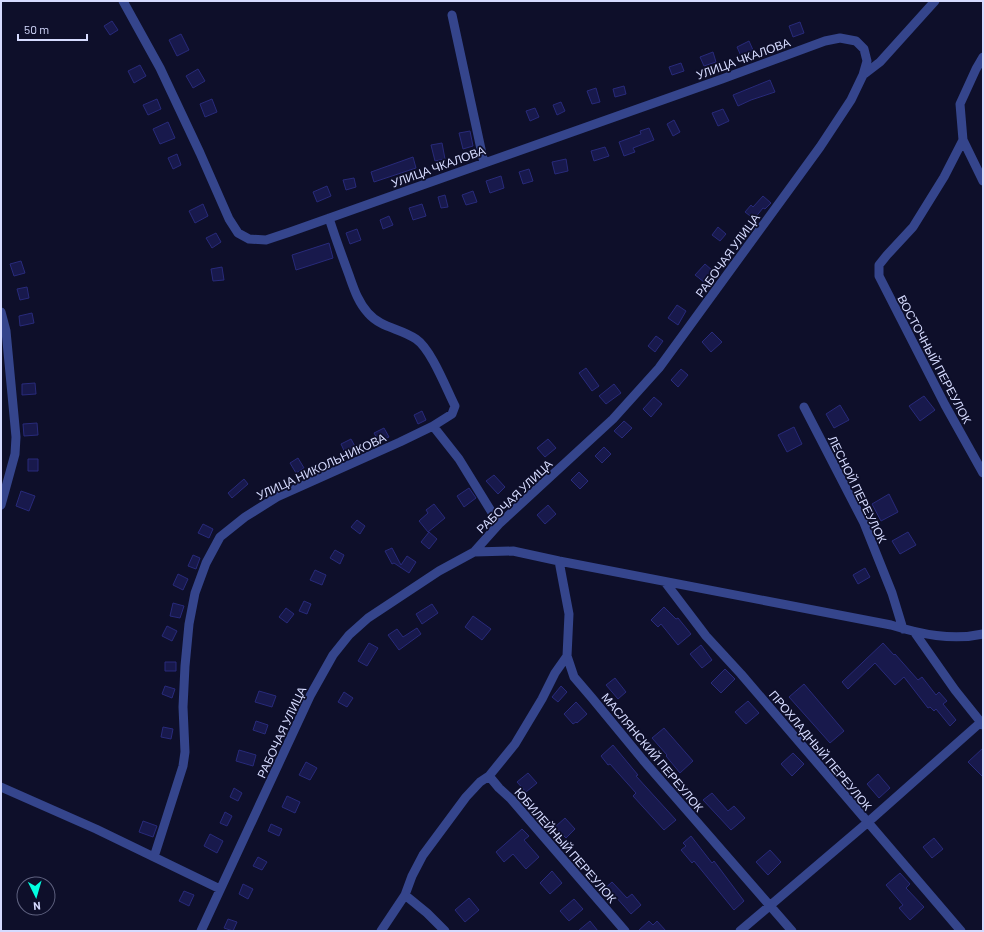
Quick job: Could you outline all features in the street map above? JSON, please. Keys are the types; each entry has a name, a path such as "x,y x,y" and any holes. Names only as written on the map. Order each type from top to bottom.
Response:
{"street":[{"name":"УЛИЦА ЧКАЛОВА","path":"123,1 160,68 229,219 238,233 249,239 266,240 722,79 824,41 840,38 856,41 864,49 867,61 863,75"},
{"path":"863,75 880,62 935,1"},
{"path":"452,15 484,163"},
{"path":"983,57 960,104 963,140 983,180"},
{"name":"РАБОЧАЯ УЛИЦА","path":"201,931 310,696 333,655 349,635 368,618 439,571 474,552 499,524 613,419 659,368 820,147 850,100 863,75"},
{"name":"ВОСТОЧНЫЙ ПЕРЕУЛОК","path":"963,140 944,177 913,227 879,265 879,276 945,405 983,473"},
{"name":"УЛИЦА НИКОЛЬНИКОВА","path":"154,857 183,766 185,752 183,707 189,624 196,593 206,563 220,537 245,517 277,497 400,442 432,426 452,414 455,406 426,348 416,339 379,322 369,314 359,301 337,244 329,218"},
{"path":"1,313 6,331 16,437 15,454 1,506"},
{"name":"ЛЕСНОЙ ПЕРЕУЛОК","path":"804,407 864,524 892,593 903,629"},
{"path":"432,426 459,459 499,524"},
{"path":"474,552 513,551 875,622 915,633 972,637 983,634"},
{"name":"МАСЛЯНСКИЙ ПЕРЕУЛОК","path":"559,561 569,614 567,656 574,677 643,760 792,931"},
{"name":"ПРОХЛАДНЫЙ ПЕРЕУЛОК","path":"665,582 706,636 961,931"},
{"path":"740,931 982,724 955,690 915,633"},
{"path":"381,931 405,895 412,876 423,855 466,796 488,776 515,744 542,699 555,672 567,656"},
{"name":"ЮБИЛЕЙНЫЙ ПЕРЕУЛОК","path":"488,776 511,799 625,931"},
{"path":"1,787 96,829 220,889"},
{"path":"405,895 427,912 445,931"}],"building":[{"path":"112,21 118,30 110,35 104,26"},
{"path":"800,22 804,33 793,37 789,26"},
{"path":"181,34 189,50 177,56 169,40"},
{"path":"749,41 753,50 741,56 737,47"},
{"path":"713,52 716,62 704,66 700,57"},
{"path":"681,63 684,71 672,75 669,67"},
{"path":"140,65 146,76 134,83 128,71"},
{"path":"198,69 205,81 193,88 186,76"},
{"path":"770,80 775,92 738,106 733,95"},
{"path":"624,86 626,94 615,97 613,89"},
{"path":"596,88 600,102 592,104 587,91"},
{"path":"157,99 161,109 148,115 143,105"},
{"path":"212,99 217,112 205,117 200,104"},
{"path":"561,102 565,111 557,115 553,105"},
{"path":"535,108 539,117 530,121 526,111"},
{"path":"723,109 729,121 718,126 712,113"},
{"path":"674,120 680,132 673,136 667,124"},
{"path":"168,122 175,138 160,144 153,129"},
{"path":"649,128 654,140 633,148 635,152 624,156 619,142 641,134 640,131"},
{"path":"470,131 473,146 463,149 459,133"},
{"path":"442,143 445,159 435,161 431,145"},
{"path":"605,147 609,156 594,161 591,151"},
{"path":"177,154 181,165 173,169 168,158"},
{"path":"413,157 416,168 374,182 371,172"},
{"path":"566,159 568,171 555,174 552,162"},
{"path":"529,169 533,181 523,184 519,172"},
{"path":"501,176 504,188 490,193 486,181"},
{"path":"354,178 356,187 346,190 343,180"},
{"path":"327,186 331,196 317,202 313,192"},
{"path":"473,191 477,202 466,205 462,195"},
{"path":"445,195 448,207 441,208 438,197"},
{"path":"763,196 771,203 765,209 763,208 754,219 745,212 751,205 753,207"},
{"path":"203,204 208,216 195,223 189,211"},
{"path":"422,204 426,216 413,220 409,208"},
{"path":"389,216 393,225 383,229 380,220"},
{"path":"718,227 726,234 720,241 712,235"},
{"path":"357,229 361,240 350,244 346,233"},
{"path":"216,233 221,242 212,248 206,238"},
{"path":"329,243 333,258 296,270 292,255"},
{"path":"21,261 25,273 14,276 10,264"},
{"path":"705,264 713,271 704,282 695,275"},
{"path":"222,267 224,280 213,281 211,269"},
{"path":"27,287 29,298 20,300 17,289"},
{"path":"677,305 686,311 678,325 668,318"},
{"path":"32,313 34,323 20,326 19,316"},
{"path":"712,332 722,342 711,352 702,342"},
{"path":"656,336 663,341 655,352 648,346"},
{"path":"586,368 599,386 592,391 579,373"},
{"path":"681,369 688,375 678,387 671,380"},
{"path":"35,383 36,394 22,395 22,384"},
{"path":"614,384 621,393 606,404 599,396"},
{"path":"924,396 935,410 920,421 909,406"},
{"path":"654,397 662,404 651,417 643,409"},
{"path":"840,405 849,420 834,428 826,414"},
{"path":"422,411 426,420 418,424 414,415"},
{"path":"624,421 632,428 622,438 614,431"},
{"path":"37,423 38,435 24,436 23,424"},
{"path":"794,427 802,444 787,452 778,435"},
{"path":"384,428 389,437 379,442 374,433"},
{"path":"351,439 358,452 347,457 341,444"},
{"path":"548,439 556,448 545,457 537,448"},
{"path":"604,447 611,454 602,463 595,456"},
{"path":"298,458 304,468 296,473 290,463"},
{"path":"28,459 38,459 38,471 28,471"},
{"path":"579,472 588,481 580,489 571,480"},
{"path":"494,475 505,487 498,494 486,481"},
{"path":"244,479 248,484 232,498 228,493"},
{"path":"469,488 476,498 464,507 457,496"},
{"path":"21,491 35,496 29,511 16,506"},
{"path":"889,494 898,512 881,521 872,504"},
{"path":"434,504 445,518 428,532 419,521 428,513 426,510"},
{"path":"548,505 556,514 545,524 537,515"},
{"path":"357,520 365,526 360,534 351,527"},
{"path":"203,524 213,529 209,538 198,533"},
{"path":"429,532 437,539 429,549 421,542"},
{"path":"908,532 916,545 900,554 892,541"},
{"path":"392,548 401,565 407,556 416,562 409,573 394,563 392,564 385,551"},
{"path":"335,550 344,555 340,564 330,558"},
{"path":"193,555 200,558 196,569 188,566"},
{"path":"865,568 870,577 858,584 853,575"},
{"path":"315,570 326,575 322,585 310,580"},
{"path":"178,574 188,579 183,590 173,585"},
{"path":"304,601 311,604 307,614 299,611"},
{"path":"173,603 184,606 180,618 170,616"},
{"path":"432,604 438,613 422,624 416,614"},
{"path":"664,607 676,619 678,618 691,634 678,645 661,624 658,627 651,620"},
{"path":"286,608 294,614 287,623 279,617"},
{"path":"473,616 491,629 482,640 465,627"},
{"path":"167,626 177,631 172,641 162,636"},
{"path":"417,628 421,634 399,650 388,635 397,629 403,637"},
{"path":"369,643 378,648 367,666 358,661"},
{"path":"883,643 918,680 922,677 936,695 939,692 947,701 943,704 956,720 950,726 936,709 934,711 930,707 928,708 904,677 895,685 875,663 848,689 842,682"},
{"path":"701,645 712,660 702,668 690,654"},
{"path":"165,662 176,662 176,671 165,671"},
{"path":"725,669 735,679 721,693 711,683"},
{"path":"615,678 626,692 618,699 606,685"},
{"path":"804,684 844,731 830,743 789,697"},
{"path":"165,686 175,689 172,698 162,694"},
{"path":"561,686 567,692 558,702 552,697"},
{"path":"259,691 276,696 272,707 255,702"},
{"path":"344,692 353,698 347,707 338,702"},
{"path":"748,701 759,713 746,724 735,712"},
{"path":"576,702 587,714 577,723 576,722 573,724 564,714"},
{"path":"256,721 268,725 265,734 253,730"},
{"path":"163,727 173,729 171,739 161,737"},
{"path":"664,728 693,761 680,773 652,738"},
{"path":"613,745 638,775 636,776 676,820 664,830 633,796 636,793 601,756"},
{"path":"983,748 983,777 968,762"},
{"path":"239,750 256,755 253,766 236,761"},
{"path":"793,753 804,764 792,776 781,764"},
{"path":"306,762 317,768 310,780 299,775"},
{"path":"528,773 537,783 526,792 517,782"},
{"path":"878,774 890,788 879,798 867,784"},
{"path":"234,788 242,793 238,801 230,797"},
{"path":"712,793 728,811 734,806 745,818 731,830 703,800"},
{"path":"287,796 300,802 295,813 282,807"},
{"path":"225,812 232,816 227,826 220,823"},
{"path":"565,818 575,829 566,838 555,827"},
{"path":"143,821 157,826 153,837 139,832"},
{"path":"271,824 282,829 279,836 268,831"},
{"path":"522,829 529,836 524,840 539,857 526,869 513,854 504,862 496,852"},
{"path":"210,834 223,841 217,853 204,846"},
{"path":"691,836 712,863 714,861 744,901 734,910 694,861 692,863 681,850 686,846 683,843"},
{"path":"934,838 943,849 932,858 923,847"},
{"path":"770,850 781,862 768,875 756,862"},
{"path":"258,857 267,862 262,870 253,866"},
{"path":"552,871 562,883 550,894 540,883"},
{"path":"900,873 910,884 906,888 924,907 910,920 899,908 903,905 886,885"},
{"path":"612,882 627,898 632,894 641,905 631,914 615,896 610,901 602,891"},
{"path":"243,884 253,889 248,899 239,894"},
{"path":"184,891 194,895 189,906 179,901"},
{"path":"469,898 479,910 465,922 455,910"},
{"path":"574,899 583,909 569,921 560,911"},
{"path":"228,919 237,922 233,931 224,928"},
{"path":"590,921 598,931 578,931"},
{"path":"649,921 653,925 657,921 666,931 638,931"}]}
